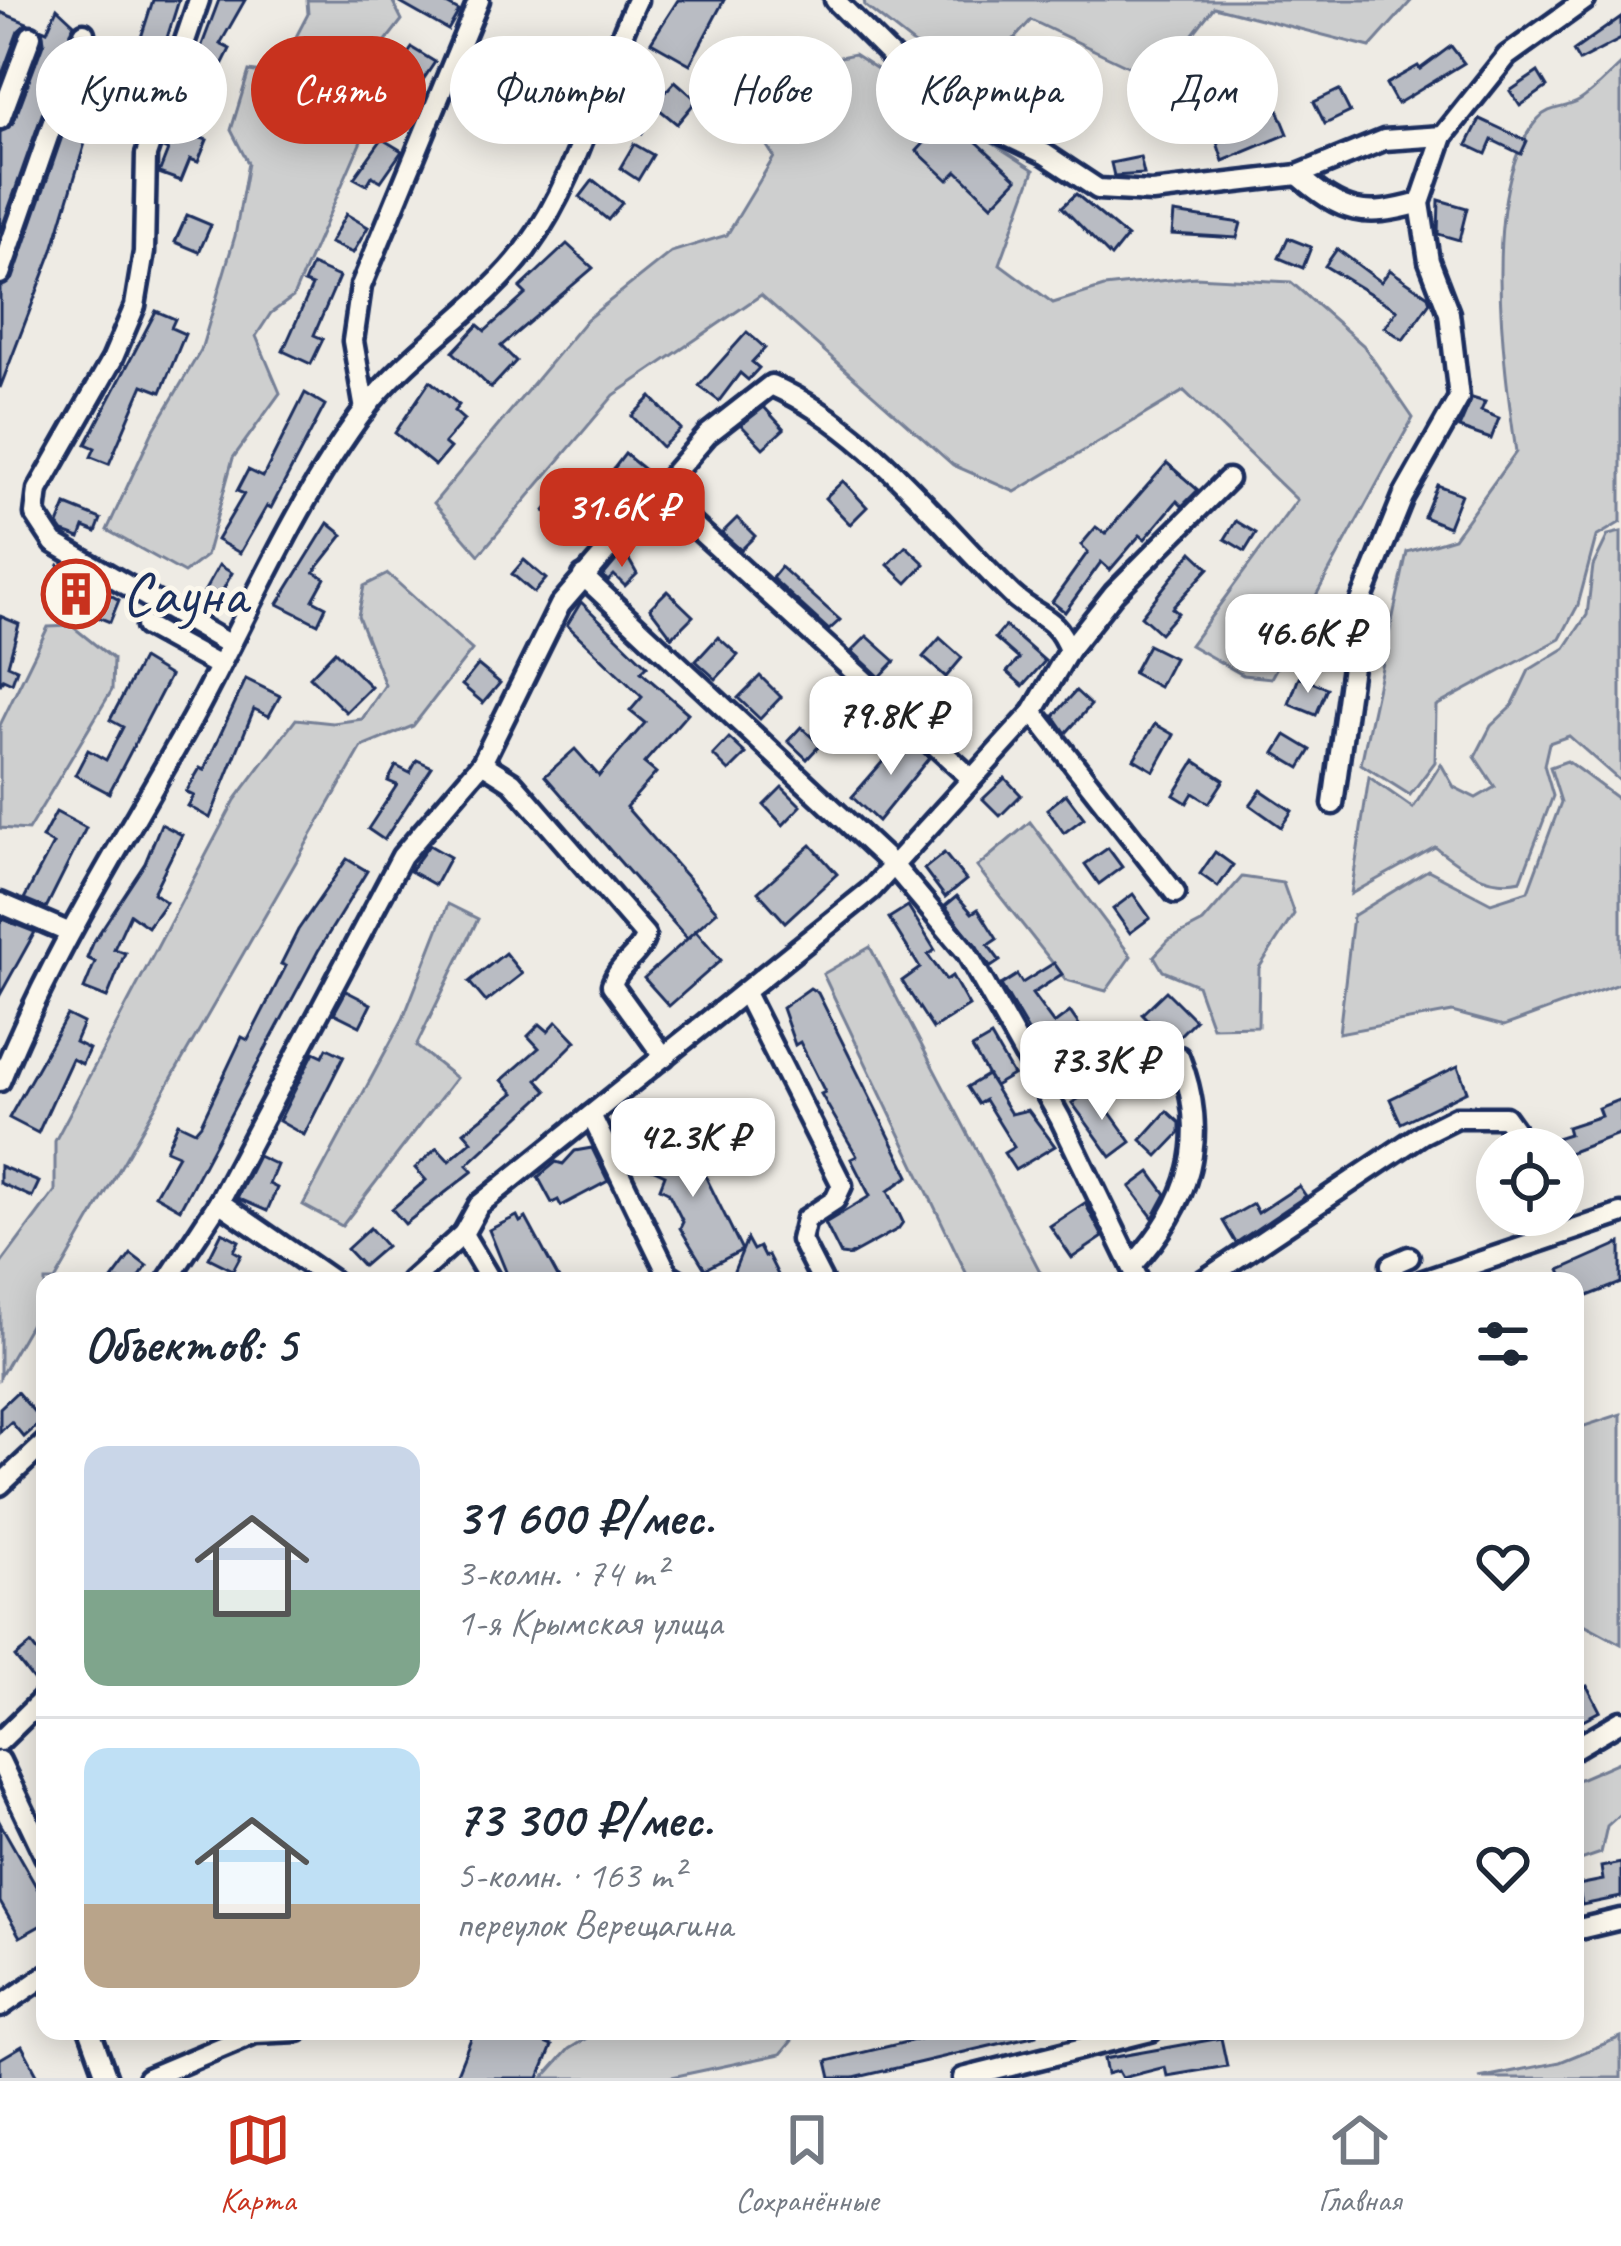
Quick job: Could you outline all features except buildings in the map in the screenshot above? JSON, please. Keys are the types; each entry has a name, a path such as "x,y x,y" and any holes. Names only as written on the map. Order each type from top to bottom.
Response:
{"street":[{"path":"199,0 146,155 144,252 135,307 112,360 38,490 35,514 54,543 230,645"},
{"path":"365,410 353,341 361,286 479,0"},
{"path":"0,1081 68,932 365,410 495,287 529,245 556,199 638,0"},
{"path":"835,0 914,79 965,116 1045,154 1098,189 1152,192 1298,176 1384,140 1443,136"},
{"path":"1333,804 1360,601 1402,497 1459,398 1449,313 1429,261 1420,203 1443,136 1507,56 1585,0"},
{"path":"0,274 84,33"},
{"path":"0,119 31,36"},
{"path":"1298,176 1320,195 1374,216 1420,203"},
{"path":"173,1272 219,1202 402,856 482,764 560,605 708,434 771,385 850,433 1018,600 1059,625 1070,650"},
{"path":"421,1272 463,1234 479,1205 871,890 1034,712 1070,650 1114,593 1228,479"},
{"path":"656,491 972,779"},
{"path":"583,576 893,865 967,953 1060,1118 1134,1272"},
{"path":"146,626 219,666"},
{"path":"1034,712 1175,893"},
{"path":"482,764 512,782 644,935 643,945 617,968 612,986 664,1057"},
{"path":"0,903 68,932"},
{"path":"745,993 842,1185 835,1200 806,1219 801,1240 817,1272"},
{"path":"1136,1272 1177,1205 1190,1166 1195,1098 1179,1057"},
{"path":"591,1114 667,1272"},
{"path":"1216,1272 1422,1134 1456,1118 1505,1117 1513,1128"},
{"path":"219,1202 320,1272"},
{"path":"1584,1220 1621,1214"},
{"path":"463,1234 486,1272"},
{"path":"1445,1272 1533,1236"},
{"path":"1393,1272 1390,1265 1409,1257"},
{"path":"0,1485 36,1451"},
{"path":"0,1741 36,1712"},
{"path":"1584,1743 1621,1721"},
{"path":"0,1761 36,1837"},
{"path":"1584,1928 1621,1919"},
{"path":"2,1999 36,1981"},
{"path":"93,2040 107,2078"},
{"path":"148,2078 236,2040"},
{"path":"963,2078 1115,2040"}],"shaded area":[{"path":"307,0 392,0 402,20 390,36 296,36 308,14"},
{"path":"864,0 1412,0 1370,47 1214,7 1191,36 1127,36 1127,66 1103,54 1103,36 1065,36 1031,20 1017,36 903,36 865,6"},
{"path":"852,54 876,68 876,144 994,144 1034,170 1000,264 1053,303 1104,287 1195,277 1291,282 1363,345 1413,418 1271,678 1243,675 1190,645 1297,500 1184,391 1015,492 953,465 761,295 614,395 479,555 434,503 587,319 671,252 727,235 774,157 766,144 852,144"},
{"path":"1621,64 1621,522 1596,537 1578,605 1560,639 1436,706 1435,762 1410,795 1361,764 1407,552 1454,538 1516,452 1500,279 1508,188 1519,149 1538,119 1585,97"},
{"path":"249,71 251,144 360,144 293,297 271,313 256,336 280,393 233,458 206,556 184,573 107,530 152,433 201,350 235,236 248,163 231,130"},
{"path":"1621,532 1621,782 1569,736 1549,743 1544,765 1553,796 1521,880 1486,878 1435,847 1351,894 1369,777 1413,808 1441,764 1454,787 1476,798 1495,787 1475,757 1491,726 1512,706 1529,670 1565,648 1587,615 1593,566 1608,535"},
{"path":"388,574 472,650 413,726 362,747 60,1272 36,1272 36,1315 0,1377 0,1265 55,1191 55,1141 235,800 296,719 333,723 362,719 385,685 358,616 364,586"},
{"path":"72,626 113,659 112,690 28,830 0,828 0,725 48,627"},
{"path":"1567,761 1621,801 1621,983 1504,1026 1452,1012 1339,1033 1353,916 1428,870 1491,903 1528,891 1561,802 1550,767"},
{"path":"1030,822 1131,956 1106,991 1066,980 977,867"},
{"path":"1242,877 1283,883 1294,914 1259,968 1258,1026 1212,1027 1197,985 1163,971 1154,956 1169,940 1203,922"},
{"path":"448,904 478,919 416,1046 456,1078 342,1226 303,1205 403,1019"},
{"path":"870,947 1040,1272 966,1272 823,974"},
{"path":"1621,1414 1621,1644 1584,1624 1584,1426"},
{"path":"1621,1761 1621,1813 1607,1826 1601,1853 1584,1859 1584,1777"},
{"path":"1621,2037 1621,2078 1479,2078 1560,2062"},
{"path":"584,2040 793,2040 781,2054 667,2078 543,2078"}],"place":[{"name":"Сауна","path":"76,594"}]}
